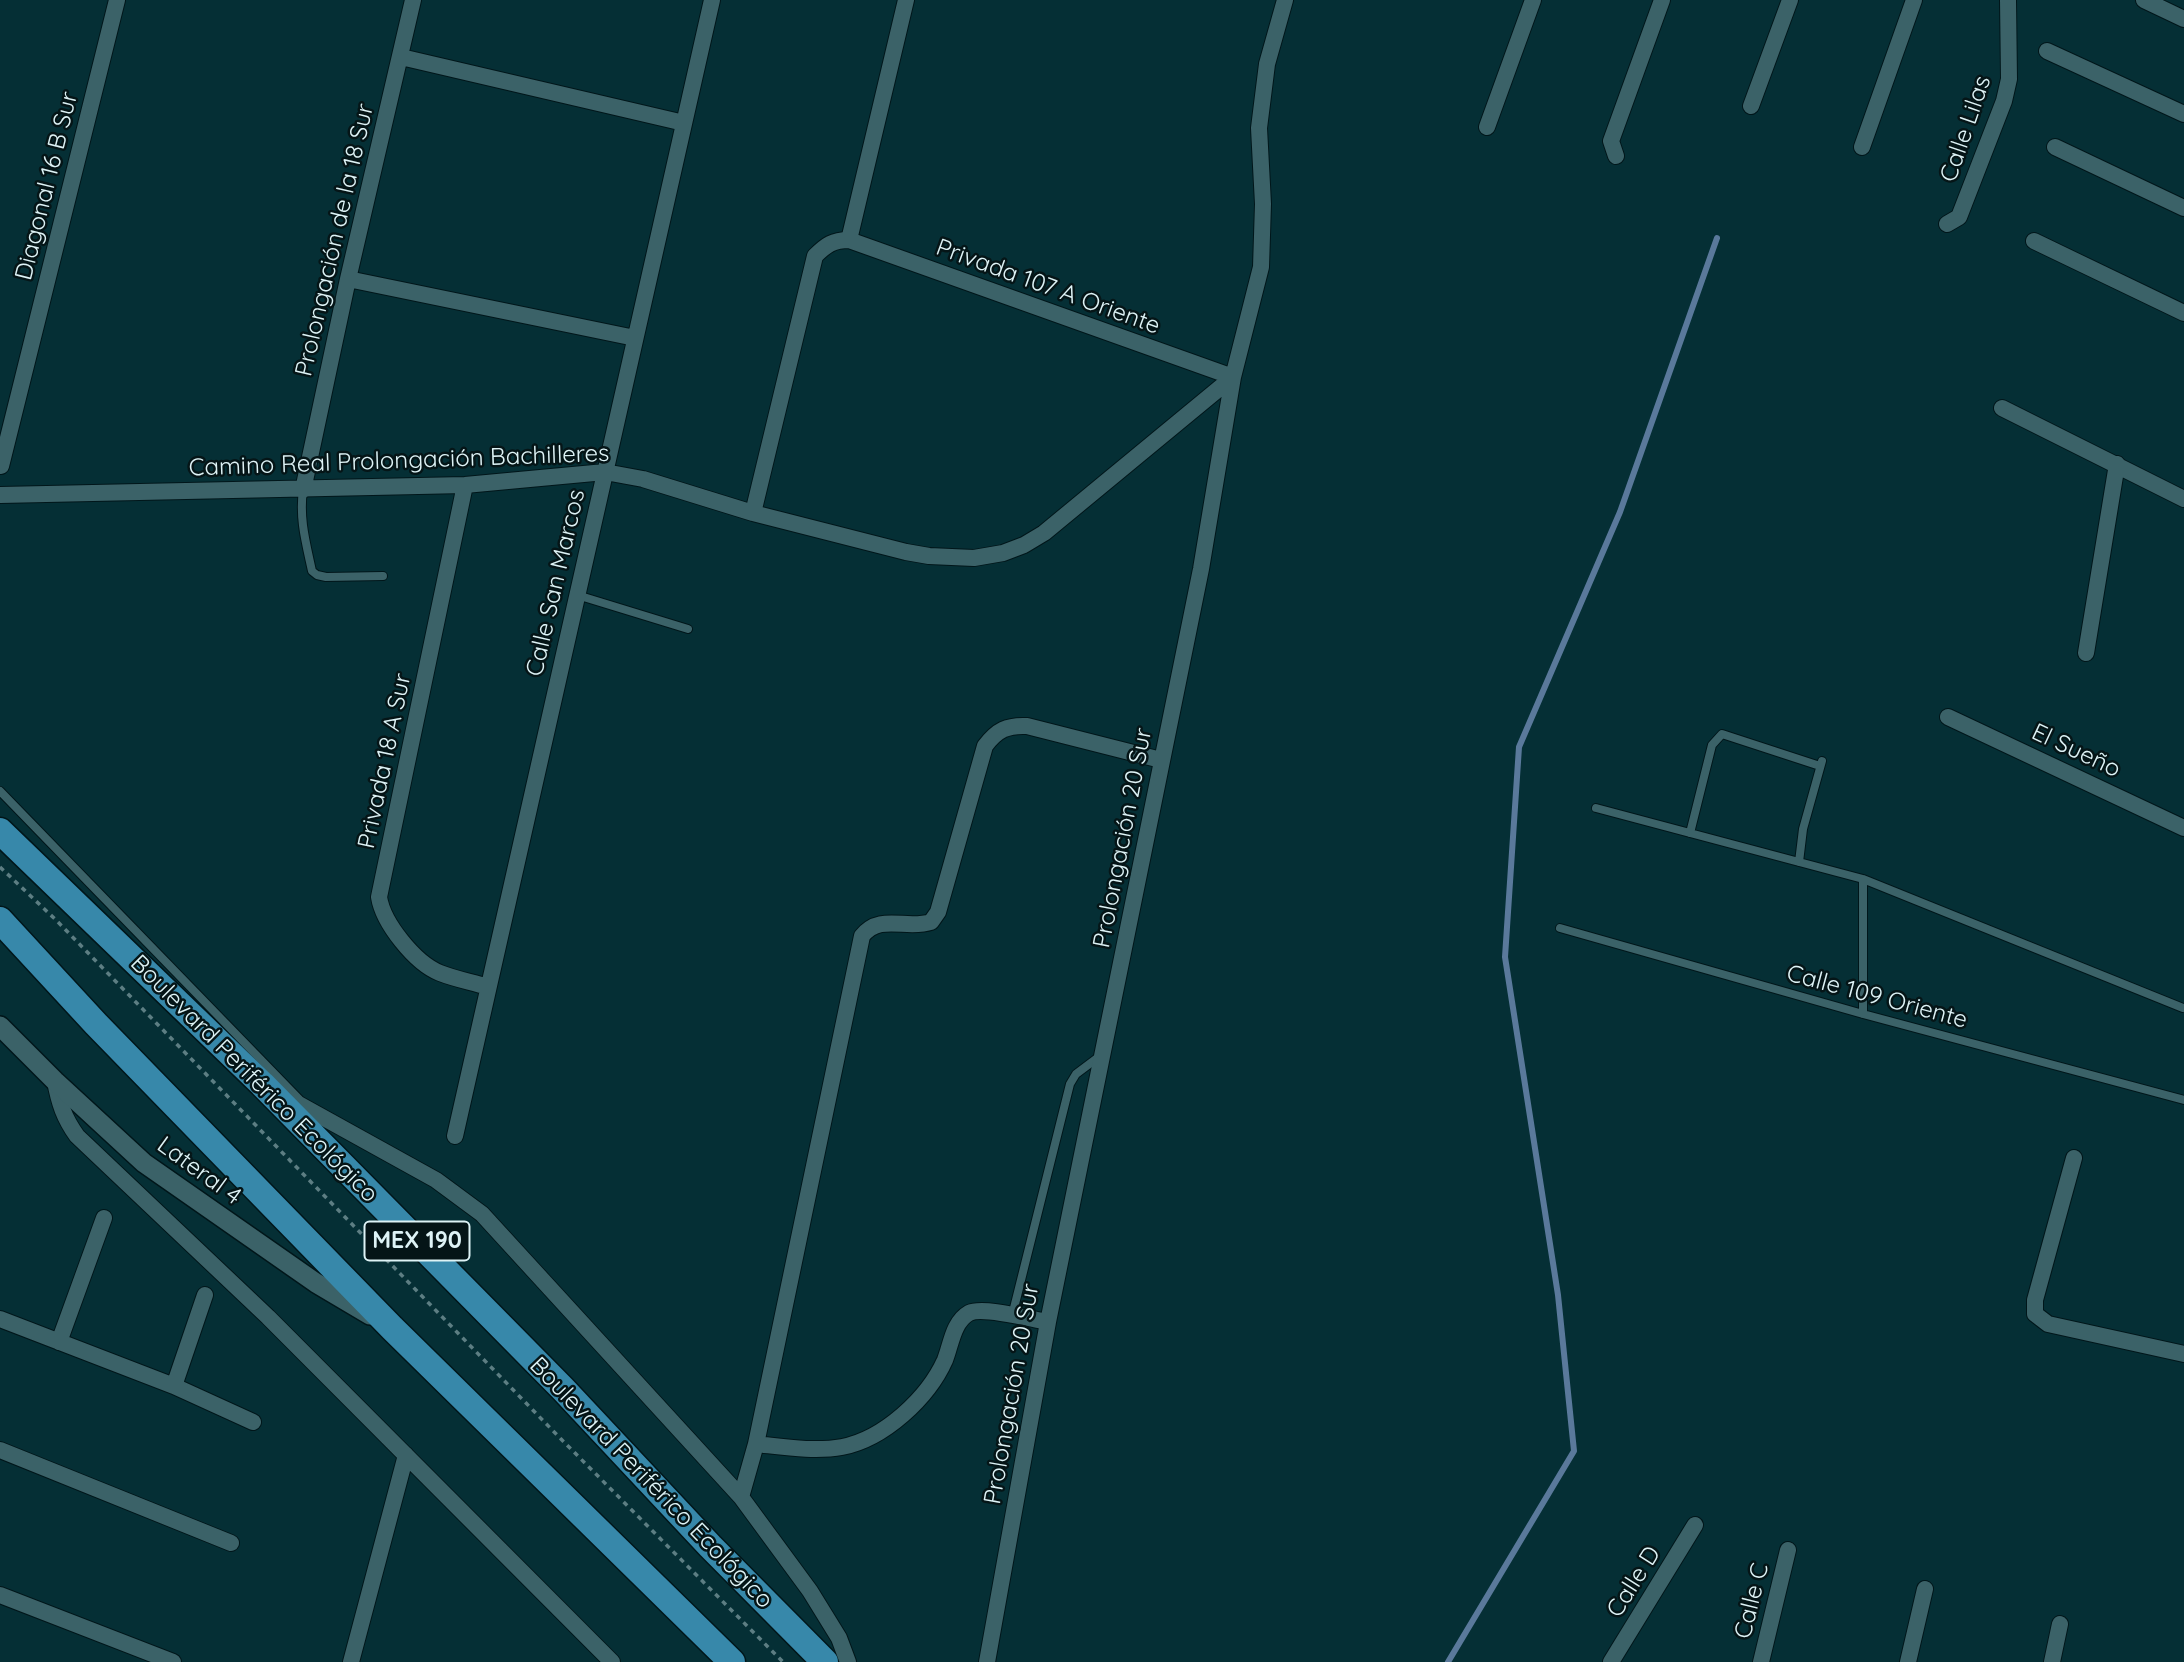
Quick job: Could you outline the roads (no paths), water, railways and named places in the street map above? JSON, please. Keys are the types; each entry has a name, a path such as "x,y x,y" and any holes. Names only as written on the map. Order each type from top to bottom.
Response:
{"highway":[{"name":"Boulevard Periférico Ecológico","path":"0,831 262,1084 563,1389 710,1546 825,1662"},
{"name":"MEX 190","path":"0,920 96,1024 392,1328 732,1662"}],"street":[{"name":"Diagonal 16 B Sur","path":"1,466 117,0"},
{"name":"Prolongación de la 18 Sur","path":"303,490 348,279 413,0"},
{"name":"Calle San Marcos","path":"454,1136 712,0"},
{"path":"754,513 814,256 827,243 849,240 905,0"},
{"name":"Prolongación 20 Sur","path":"987,1662 1048,1322 1201,569 1233,377 1261,267 1263,204 1259,128 1267,64 1285,0"},
{"path":"1487,127 1533,0"},
{"path":"1616,156 1611,141 1662,0"},
{"path":"1751,106 1790,0"},
{"path":"1862,147 1914,0"},
{"name":"Calle Lilas","path":"1947,224 1958,217 2004,101 2010,63 2008,0"},
{"path":"2144,0 2184,19"},
{"path":"2047,51 2184,114"},
{"path":"401,57 684,123"},
{"path":"2055,147 2184,208"},
{"name":"Privada 107 A Oriente","path":"849,240 1233,377"},
{"path":"2034,241 2184,313"},
{"path":"348,279 635,338"},
{"name":"Camino Real Prolongación Bachilleres","path":"0,495 465,485 605,472 906,552 949,558 974,558 1003,553 1044,533 1233,377"},
{"path":"2002,408 2184,499"},
{"path":"2086,653 2117,464"},
{"name":"Privada 18 A Sur","path":"465,485 379,897 381,908 393,932 429,968 440,974 488,986"},
{"name":"El Sueño","path":"1948,717 2184,828"},
{"path":"741,1497 757,1444 862,936 869,927 877,923 920,926 931,922 937,912 985,746 1000,730 1011,725 1027,726 1161,760"},
{"name":"Lateral 4","path":"0,1026 144,1163 316,1283 392,1328"},
{"path":"55,1081 60,1107 77,1136 268,1317 612,1662"},
{"path":"262,1084 436,1180 482,1214 741,1497 810,1591 839,1638 848,1662"},
{"path":"2074,1158 2035,1300 2035,1314 2048,1324 2184,1354"},
{"path":"59,1342 104,1218"},
{"path":"174,1386 205,1295"},
{"path":"757,1444 840,1448 861,1442 907,1411 923,1395 936,1378 958,1322 967,1314 975,1311 1048,1322"},
{"path":"0,1319 174,1386 253,1422"},
{"path":"0,1450 231,1543"},
{"path":"351,1662 406,1455"},
{"name":"Calle D","path":"1611,1662 1695,1525"},
{"name":"Calle C","path":"1761,1662 1788,1550"},
{"path":"1908,1662 1925,1589"},
{"path":"0,1595 153,1658 173,1662"},
{"path":"2052,1662 2060,1624"}],"lane":[{"path":"303,490 301,523 312,571 326,576 383,576"},
{"path":"577,596 688,629"},
{"path":"1690,833 1712,745 1721,734 1821,764 1803,829 1798,862"},
{"path":"0,791 310,1111"},
{"path":"1596,808 1863,879 2183,1008"},
{"path":"1863,879 1863,1014"},
{"name":"Calle 109 Oriente","path":"1560,928 1863,1014 2184,1100"},
{"path":"1012,1316 1070,1084 1076,1074 1102,1054"}],"waterway":[{"path":"1448,1662 1574,1451 1558,1295 1505,957 1519,747 1620,512 1717,238"}]}
